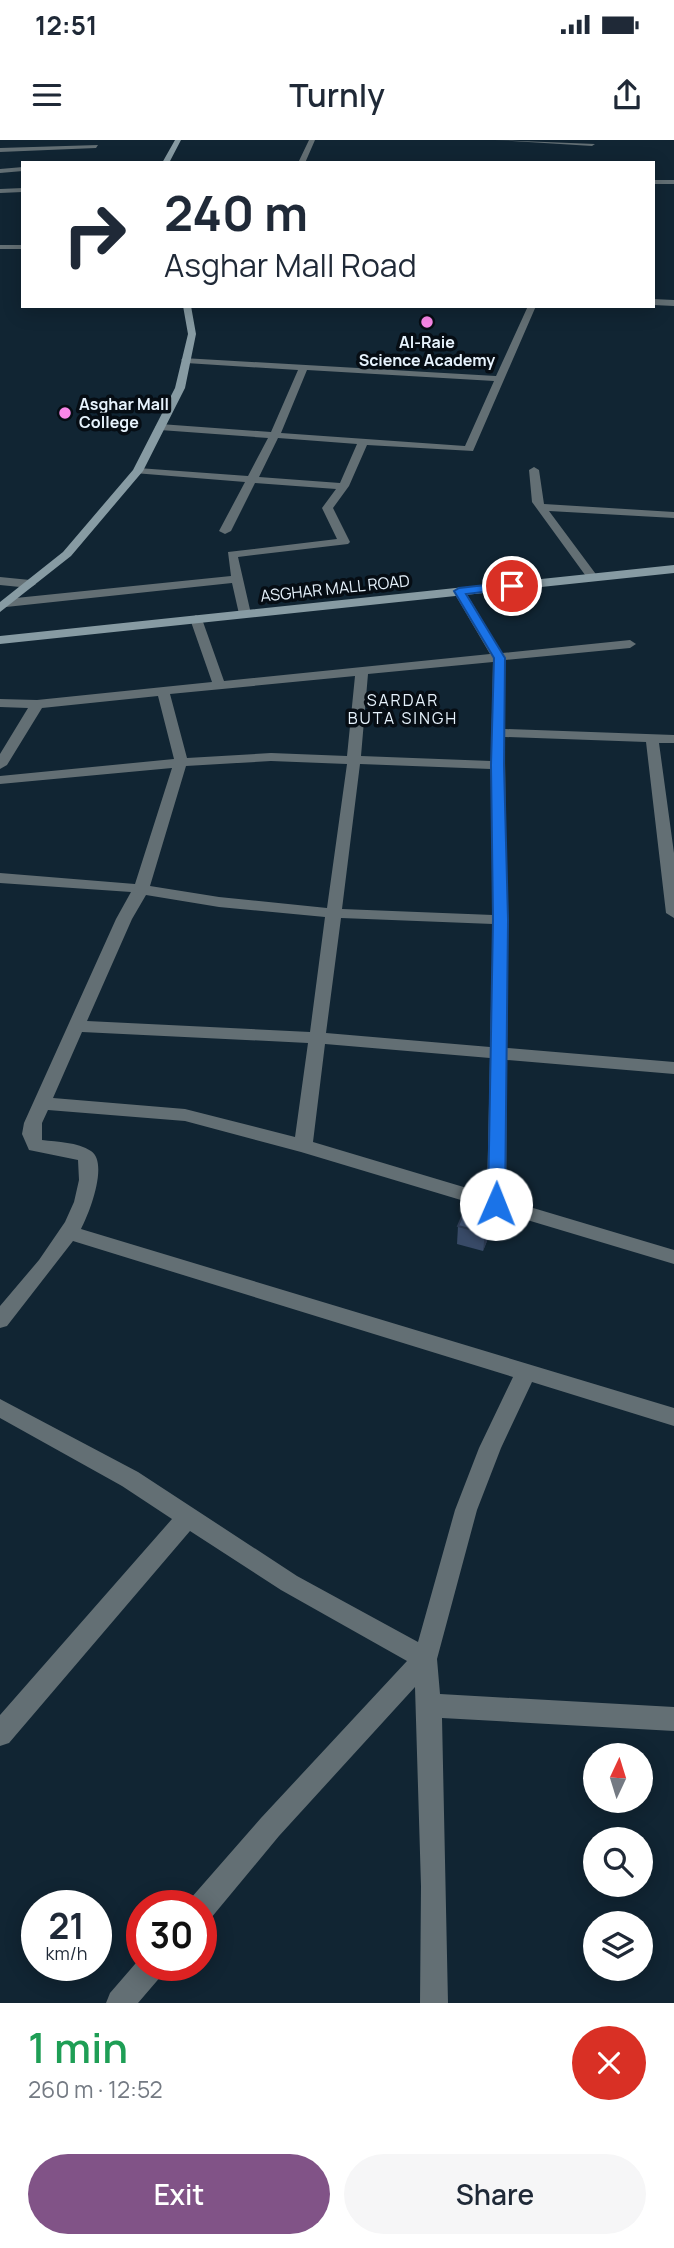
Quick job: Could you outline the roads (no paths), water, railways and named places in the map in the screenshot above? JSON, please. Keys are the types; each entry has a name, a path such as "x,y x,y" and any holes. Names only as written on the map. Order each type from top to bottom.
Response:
{"street":[{"path":"0,150 96,150 104,140"},
{"path":"166,161 178,140"},
{"path":"302,161 312,140"},
{"path":"497,140 593,142 590,153"},
{"path":"0,170 21,169"},
{"path":"655,181 674,182"},
{"path":"0,191 21,190"},
{"path":"0,247 21,247"},
{"path":"655,302 674,303"},
{"path":"3,605 67,554 138,471 180,388 192,334 187,308"},
{"path":"160,427 469,449 531,308"},
{"path":"186,360 501,379"},
{"path":"225,531 275,435 304,367"},
{"path":"245,614 232,554 344,542 327,508 344,486 363,441"},
{"path":"534,470 537,502 592,577"},
{"path":"138,471 344,486"},
{"path":"540,507 674,515"},
{"name":"ASGHAR MALL ROAD","path":"0,640 674,569"},
{"path":"3,605 237,579"},
{"path":"0,581 30,584"},
{"path":"459,591 499,658 500,920 496,1204"},
{"path":"197,618 219,685"},
{"path":"0,703 37,704 219,685 362,674 630,645"},
{"path":"303,1146 354,760 362,674"},
{"path":"0,1320 69,1233 86,1193 87,1157 75,1151 35,1145 31,1134 42,1103 124,919 141,889 181,761 163,691"},
{"path":"0,765 37,704"},
{"path":"498,733 674,739"},
{"path":"652,738 674,913"},
{"path":"0,780 181,761 271,757 498,765"},
{"path":"0,878 141,889 219,902 333,913 500,920"},
{"path":"77,1026 316,1038 674,1068"},
{"path":"42,1103 185,1115 303,1146 674,1257"},
{"path":"69,1233 674,1417"},
{"path":"434,2003 429,1705 425,1659 466,1510 490,1448 526,1372"},
{"path":"0,1408 130,1479 289,1583 425,1659"},
{"path":"0,1734 188,1517"},
{"path":"216,1890 270,1827 425,1659"},
{"path":"429,1705 674,1719"},
{"path":"120,2003 139,1981"}],"place":[{"name":"Al-Raie Science Academy","path":"427,322"},
{"name":"Asghar Mall College","path":"65,413"}],"district":[{"name":"SARDAR BUTA SINGH","path":"403,709"}]}
